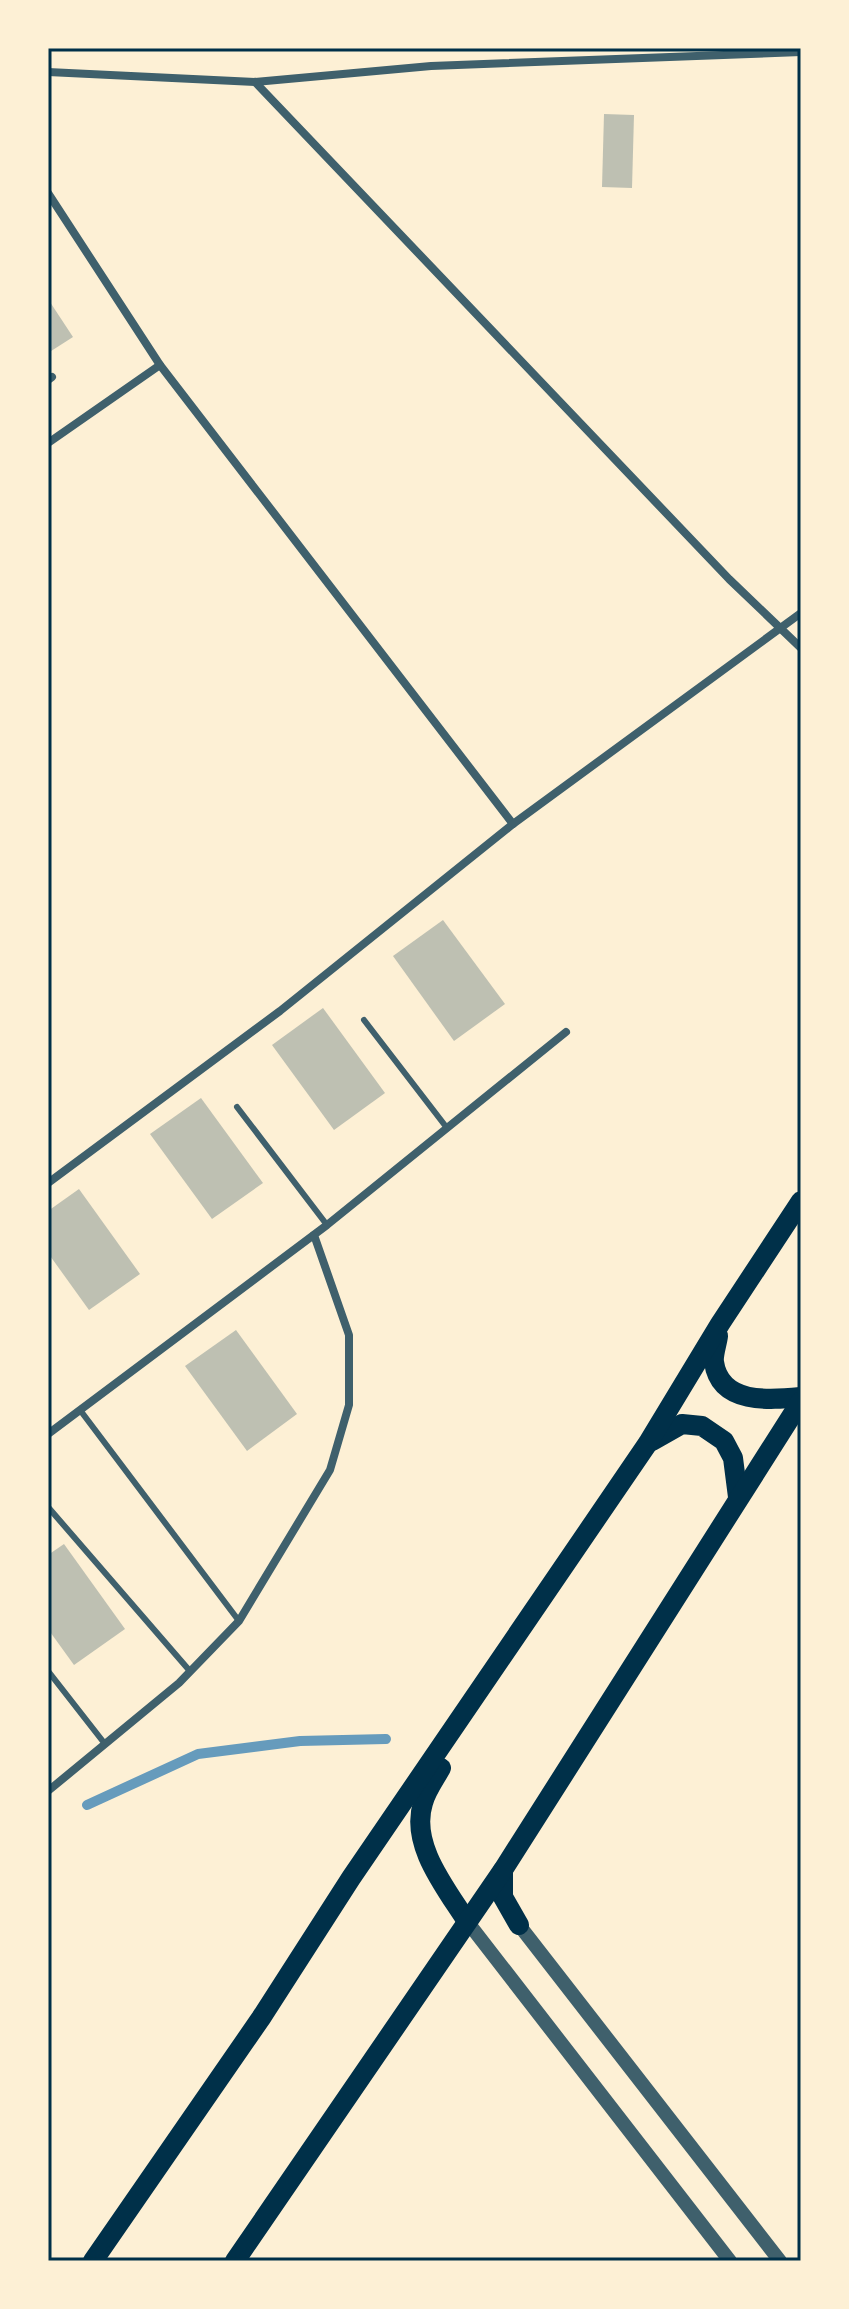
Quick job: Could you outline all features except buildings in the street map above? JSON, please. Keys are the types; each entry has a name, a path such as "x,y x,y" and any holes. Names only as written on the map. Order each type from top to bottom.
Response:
{"main road":[{"path":"93,2261 648,1443 720,1324 801,1201"},
{"path":"720,1324 714,1363 725,1385 743,1397 801,1399"},
{"path":"235,2261 503,1870 801,1399"},
{"path":"648,1443 682,1424 702,1426 724,1441 733,1458 738,1497"},
{"path":"466,1920 425,1850 420,1830 423,1803 485,1687"},
{"path":"503,1870 503,1897 519,1925"}],"street":[{"path":"48,72 255,82 431,66 801,52"},
{"path":"255,82 779,629 801,648"},
{"path":"48,193 160,365 513,824"},
{"path":"48,443 160,365"},
{"path":"48,1183 280,1011 513,824 801,613"},
{"path":"52,1432 327,1225 566,1032"},
{"path":"48,1791 179,1683 239,1621 330,1470 349,1405 349,1335 314,1235"},
{"path":"466,1920 730,2261"},
{"path":"519,1925 780,2261"}],"lane":[{"path":"364,1020 447,1128"},
{"path":"237,1107 327,1225"},
{"path":"80,1410 239,1621"},
{"path":"48,1420 52,1432"},
{"path":"48,1507 189,1670"},
{"path":"48,1671 105,1744"}],"waterway":[{"path":"87,1805 198,1754 300,1741 386,1739"}]}
